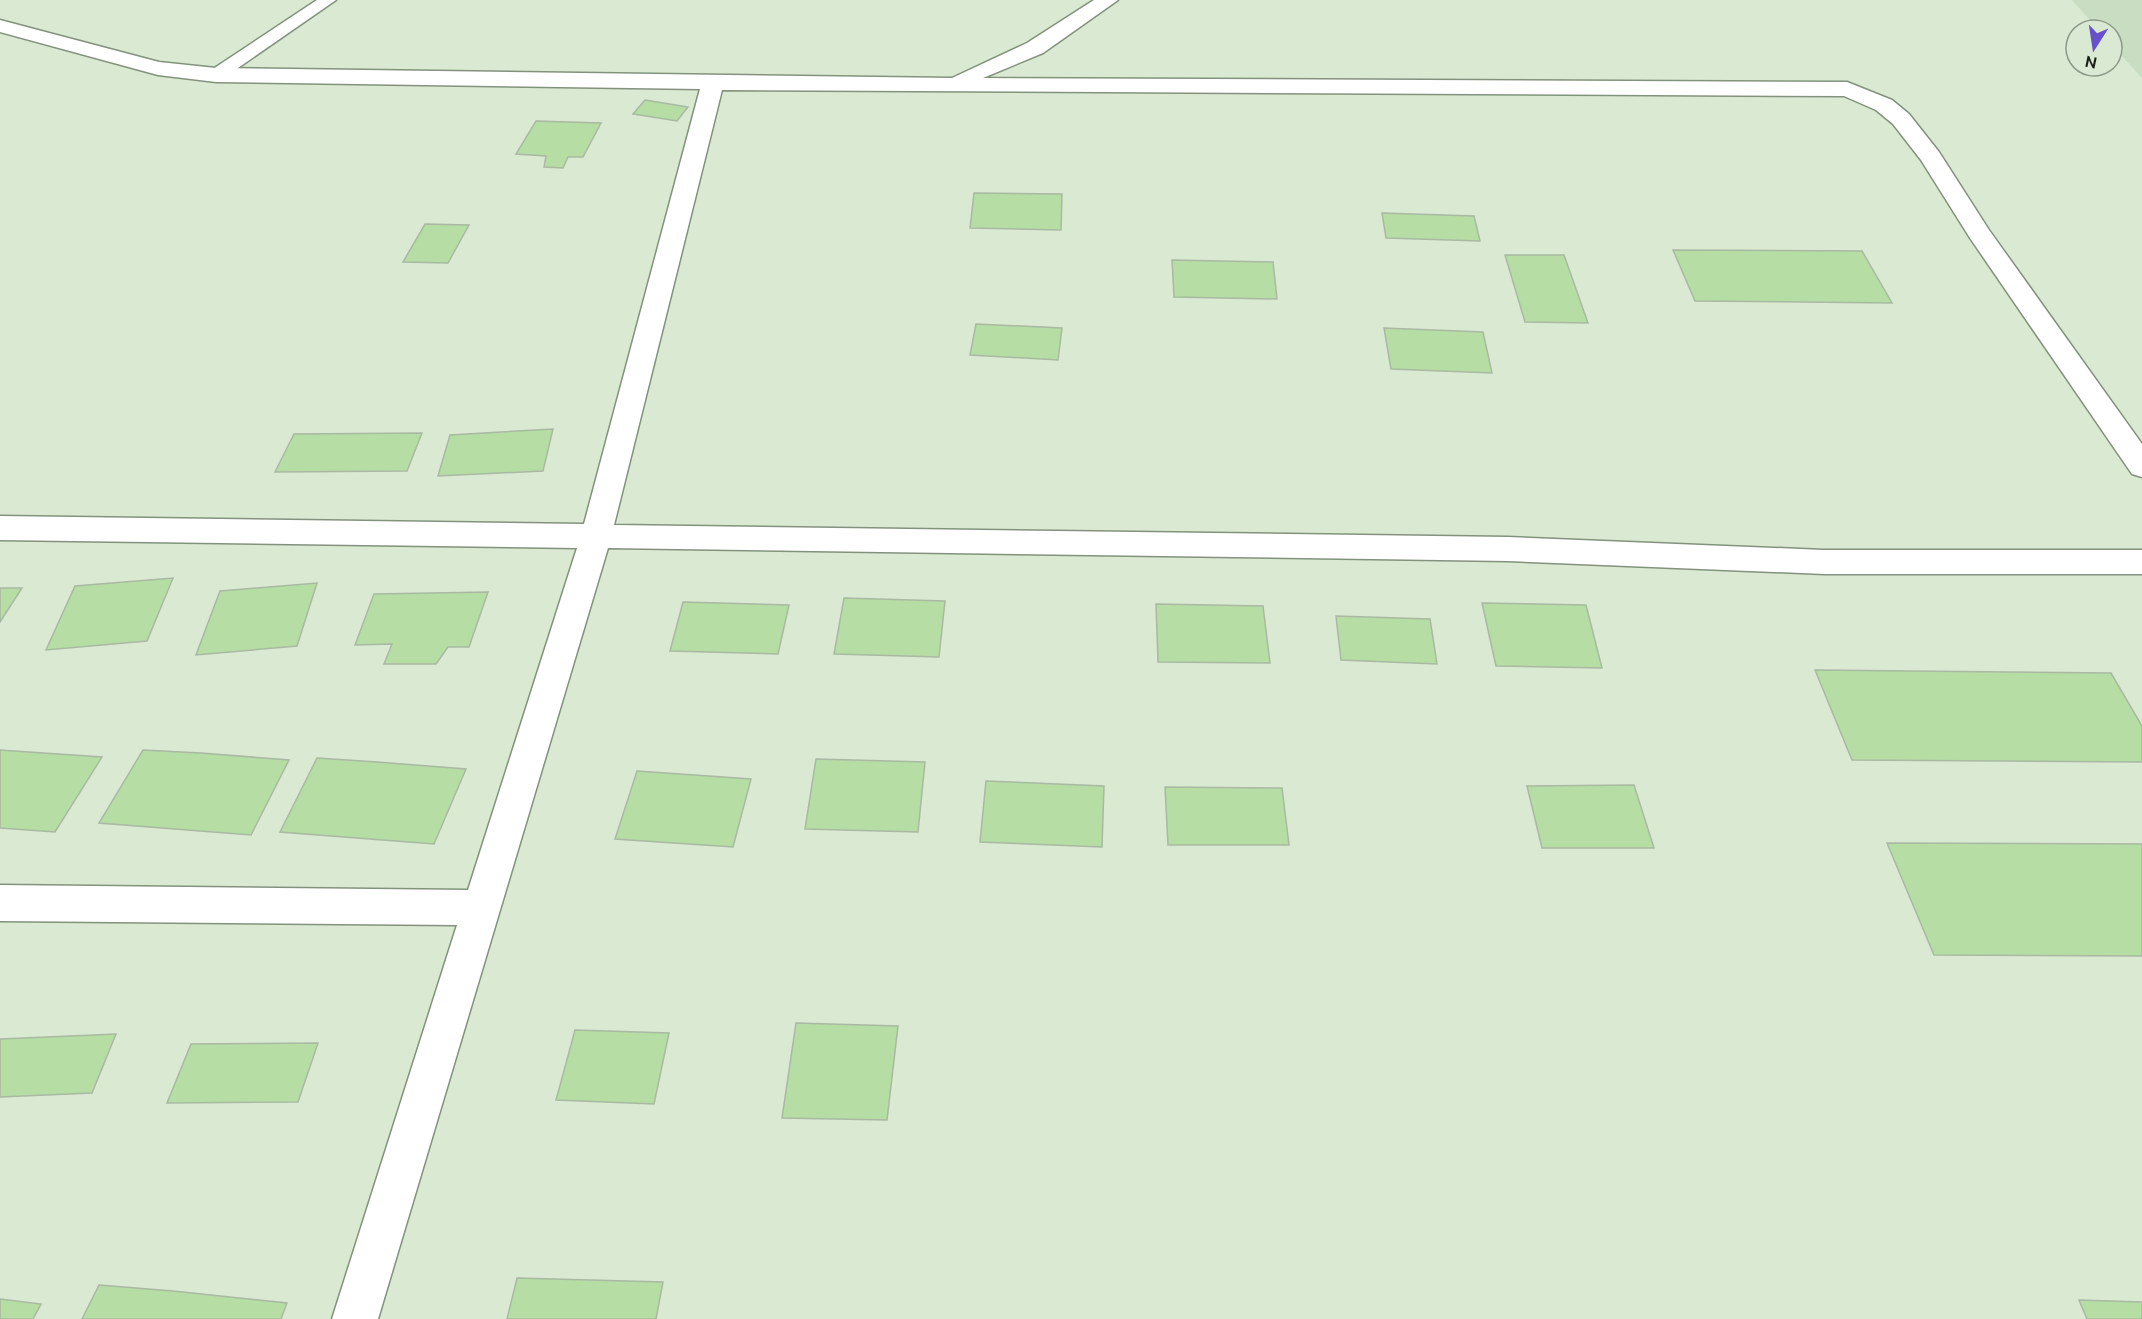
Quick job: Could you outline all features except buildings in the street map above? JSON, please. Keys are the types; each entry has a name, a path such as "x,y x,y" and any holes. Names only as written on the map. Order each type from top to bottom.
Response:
{"street":[{"path":"950,84 1035,48 1108,0"},
{"path":"0,26 158,68 216,75 713,83 1847,89 1884,105 1901,119 1931,156 1979,233 2142,466"},
{"path":"355,1319 596,537 713,83"},
{"path":"0,528 1508,549 1824,562 2142,562"},
{"path":"0,903 481,908"}],"lane":[{"path":"216,75 328,0"}],"shaded area":[{"path":"2072,0 2142,0 2142,78 2124,58 2124,18 2088,18"}]}
